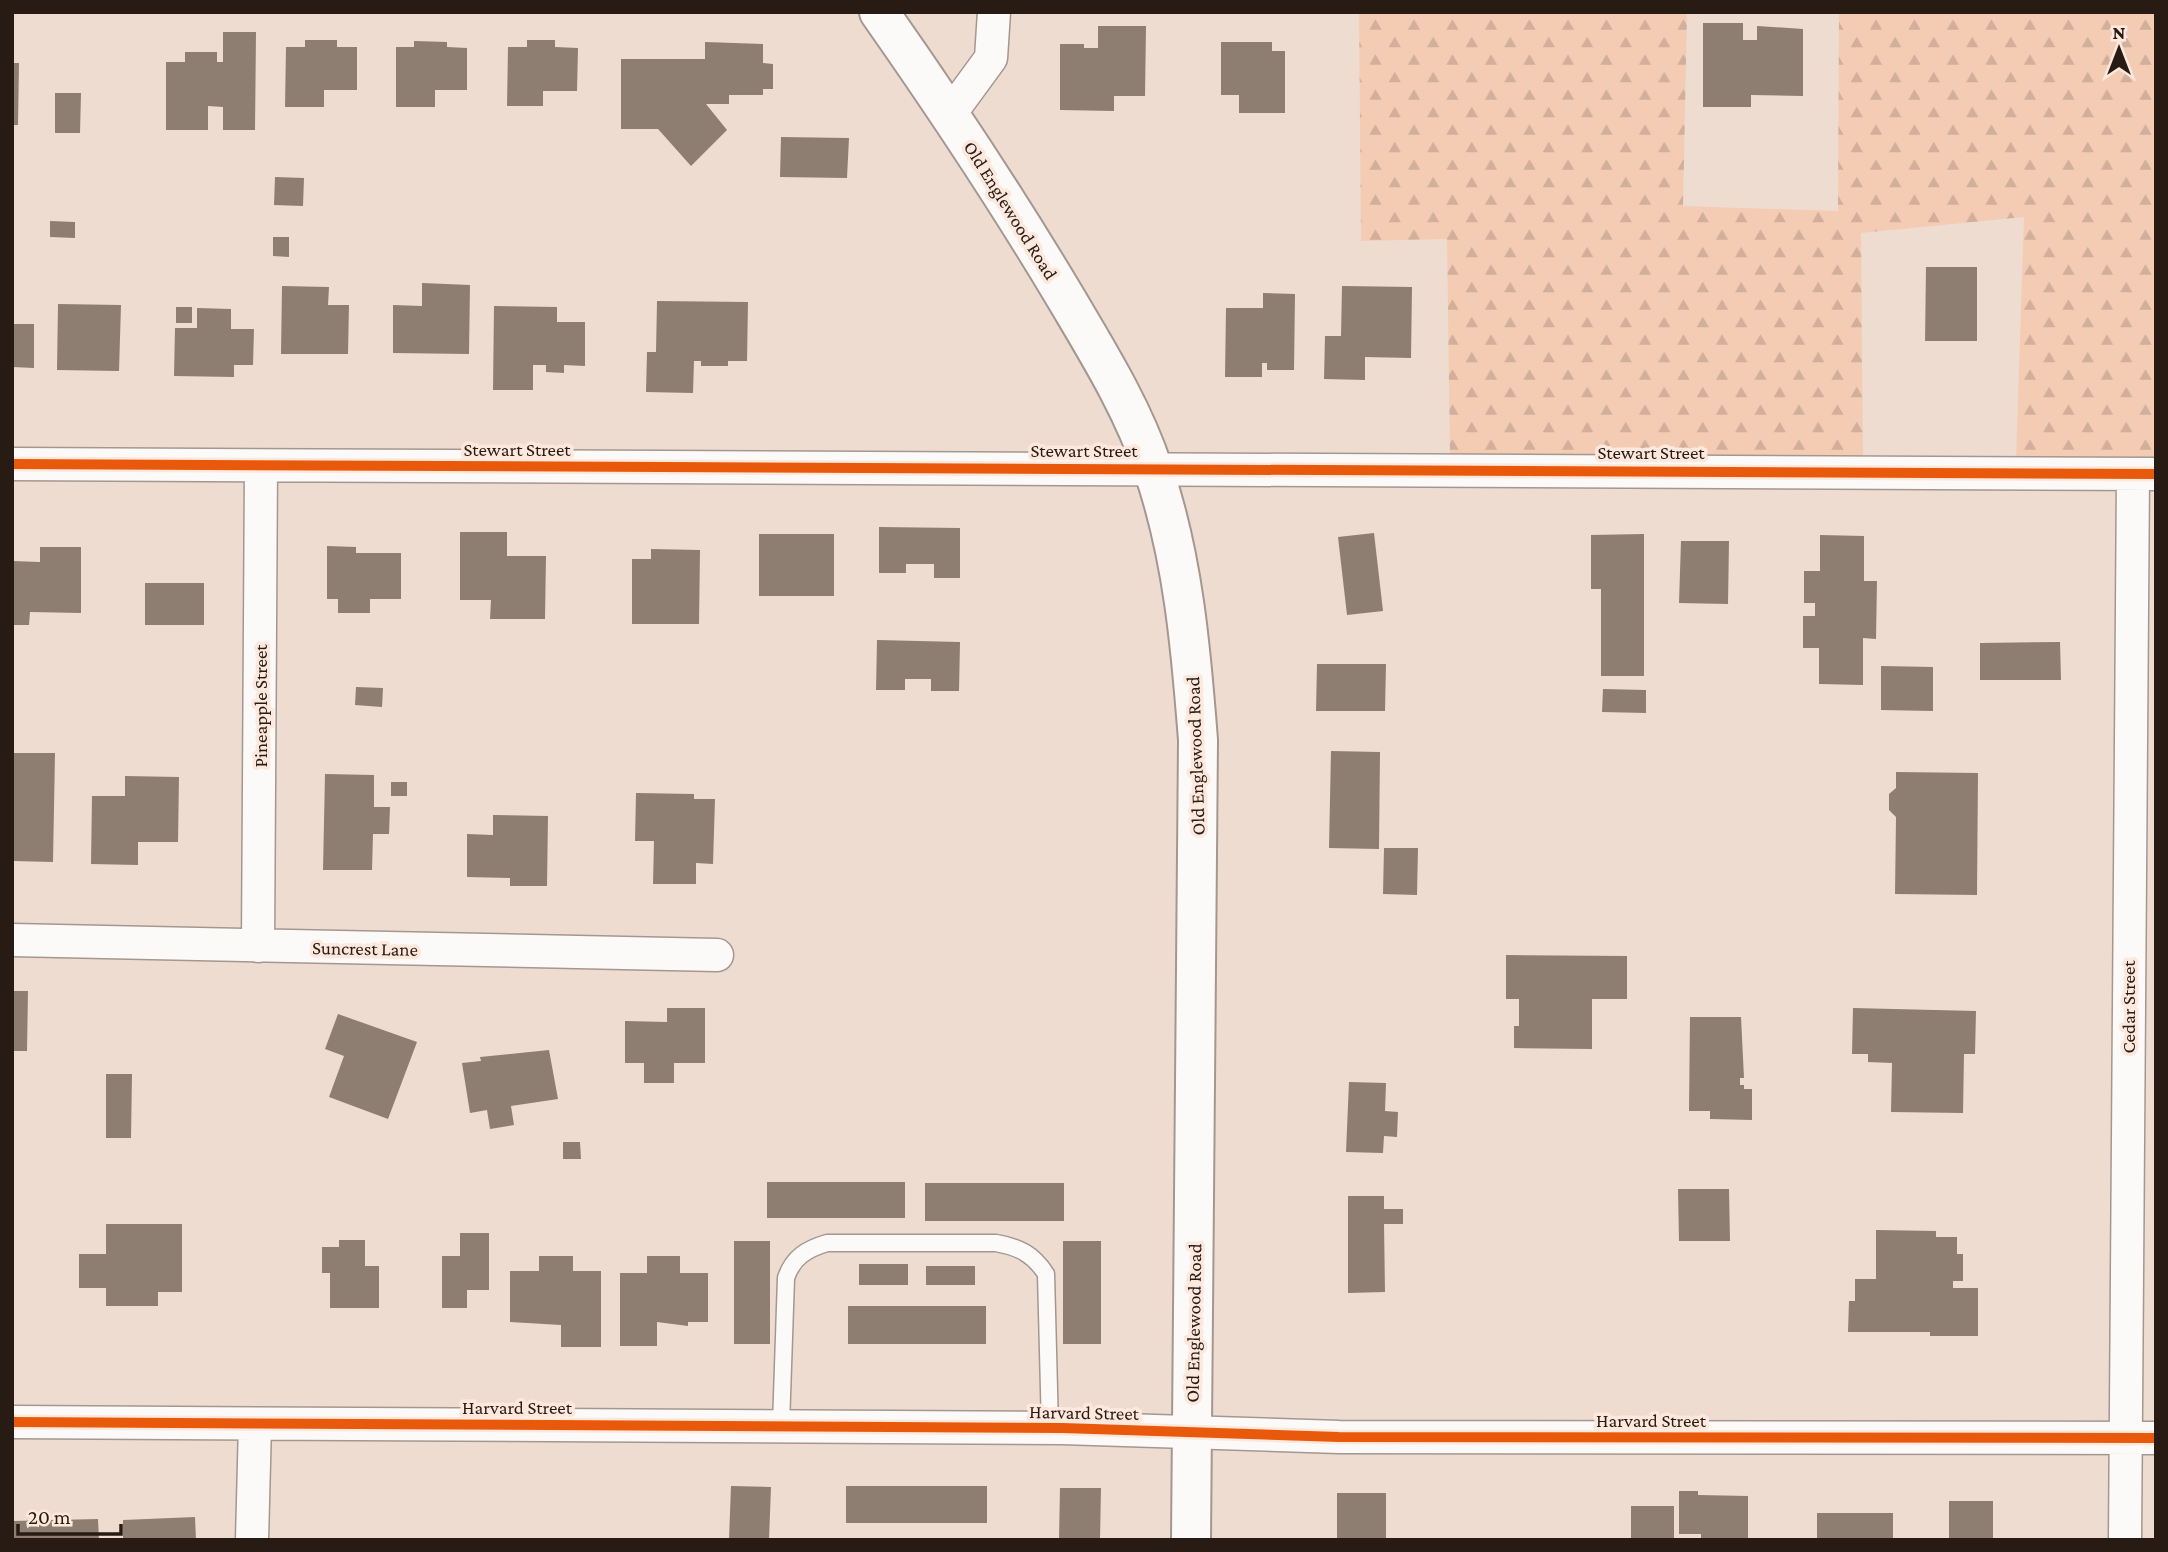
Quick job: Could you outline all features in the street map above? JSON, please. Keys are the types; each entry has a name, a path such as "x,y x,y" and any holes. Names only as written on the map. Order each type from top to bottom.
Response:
{"street":[{"name":"Old Englewood Road","path":"879,12 1007,199 1115,383 1153,468 1174,547 1191,654 1198,740 1191,1540"},
{"path":"950,114 991,58 994,12"},
{"name":"Stewart Street","path":"12,464 2145,474"},
{"name":"Pineapple Street","path":"258,946 261,466"},
{"name":"Cedar Street","path":"2126,1540 2142,1438 2128,926 2145,474"},
{"name":"Suncrest Lane","path":"12,940 717,955"},
{"name":"Harvard Street","path":"12,1422 781,1425 1050,1428 1367,1437 2142,1438"},
{"path":"252,1540 255,1424"}],"lane":[{"path":"781,1425 786,1278 790,1265 808,1249 827,1244 996,1243 1013,1246 1034,1257 1046,1274 1050,1428"}],"green space":[{"path":"1359,12 1687,14 1683,206 1838,211 1839,12 2156,12 2156,459 2016,459 2024,217 1861,233 1863,459 1450,458 1447,239 1361,241"}],"building":[{"path":"1703,23 1743,23 1743,40 1757,40 1757,26 1803,29 1803,96 1751,95 1751,107 1703,107"},
{"path":"1098,26 1146,26 1145,96 1114,96 1114,111 1060,110 1060,44 1084,44 1084,48 1098,48"},
{"path":"223,32 256,32 255,130 223,130 223,107 208,106 208,130 166,130 166,62 185,62 185,52 217,52 217,62 223,62"},
{"path":"305,40 337,40 337,47 357,47 357,90 324,90 324,107 285,107 286,47 305,47"},
{"path":"527,40 555,40 555,47 578,48 577,91 543,91 543,106 507,106 508,47 527,47"},
{"path":"414,41 447,42 447,47 467,48 467,90 435,90 435,107 396,107 396,47 414,47"},
{"path":"705,42 763,44 763,63 773,64 773,89 763,89 763,95 729,95 729,104 706,104 727,130 691,166 658,129 621,129 621,59 705,59"},
{"path":"1221,42 1272,42 1272,51 1285,51 1285,113 1239,113 1239,95 1221,95"},
{"path":"12,63 19,63 18,125 12,125"},
{"path":"55,93 81,93 80,133 55,133"},
{"path":"781,137 849,138 847,178 780,177"},
{"path":"275,177 304,178 303,206 274,205"},
{"path":"50,221 75,222 75,238 50,237"},
{"path":"273,237 289,237 289,257 273,256"},
{"path":"1926,267 1977,267 1977,341 1925,341"},
{"path":"422,283 470,285 469,354 393,353 393,305 422,306"},
{"path":"282,286 329,287 328,305 349,305 348,354 281,354"},
{"path":"1342,286 1412,287 1411,358 1365,357 1365,380 1324,379 1325,336 1341,336"},
{"path":"1263,293 1295,294 1294,370 1267,370 1267,363 1262,363 1262,377 1225,377 1226,308 1263,308"},
{"path":"657,301 748,302 747,361 728,361 728,366 701,366 701,361 694,361 693,393 646,392 647,352 656,352"},
{"path":"58,304 121,305 119,371 57,370"},
{"path":"494,306 557,307 557,322 585,322 585,366 564,365 564,373 546,372 546,365 533,365 533,390 493,390"},
{"path":"176,307 192,307 192,323 176,323"},
{"path":"197,308 231,309 231,329 254,329 253,365 234,365 234,377 174,376 175,328 197,328"},
{"path":"12,324 34,324 34,368 12,367"},
{"path":"879,527 960,528 960,578 934,578 934,564 906,564 906,573 879,573"},
{"path":"460,532 507,532 507,556 546,556 545,619 490,619 491,600 460,600"},
{"path":"1374,533 1383,611 1347,615 1338,537"},
{"path":"759,534 834,534 834,596 759,596"},
{"path":"1644,534 1644,676 1601,676 1601,589 1591,589 1591,535"},
{"path":"1820,535 1864,536 1864,581 1877,581 1876,639 1863,638 1863,685 1819,684 1819,648 1803,648 1803,616 1815,616 1815,603 1804,603 1804,571 1820,571"},
{"path":"1681,541 1729,541 1728,604 1679,603"},
{"path":"327,546 356,547 356,553 401,553 401,599 370,599 370,613 338,613 338,599 327,599"},
{"path":"40,547 81,547 81,613 30,612 29,625 12,625 12,561 40,562"},
{"path":"651,549 700,550 699,624 632,624 632,559 651,559"},
{"path":"145,583 204,583 204,625 145,625"},
{"path":"877,640 960,642 959,691 931,691 931,679 905,679 905,690 876,690"},
{"path":"2060,642 2061,680 1980,680 1980,643"},
{"path":"1317,664 1386,664 1385,711 1316,711"},
{"path":"1881,666 1933,667 1933,711 1881,710"},
{"path":"356,687 383,688 382,707 355,705"},
{"path":"1603,689 1646,690 1646,713 1602,712"},
{"path":"1331,751 1380,752 1379,849 1329,848"},
{"path":"14,753 55,753 53,862 13,861"},
{"path":"1896,772 1978,773 1977,895 1895,894 1896,817 1889,810 1889,794 1896,788"},
{"path":"325,774 374,775 374,807 390,807 389,834 373,834 372,870 323,870"},
{"path":"125,776 179,777 178,842 138,842 138,865 91,864 92,796 125,796"},
{"path":"391,782 407,782 407,796 391,796"},
{"path":"636,793 694,794 694,799 715,799 713,864 696,863 696,884 653,884 654,841 635,841"},
{"path":"493,815 548,816 547,886 510,886 510,878 467,877 467,834 493,835"},
{"path":"1384,848 1418,848 1417,895 1383,894"},
{"path":"1506,955 1627,956 1627,999 1592,999 1592,1049 1514,1048 1514,1026 1519,1026 1519,999 1506,999"},
{"path":"12,991 28,991 27,1051 12,1051"},
{"path":"667,1008 705,1008 705,1063 674,1063 674,1083 644,1083 644,1063 625,1063 625,1021 667,1022"},
{"path":"1853,1008 1976,1011 1975,1054 1964,1054 1963,1113 1891,1112 1892,1063 1868,1062 1868,1054 1852,1054"},
{"path":"338,1014 417,1042 388,1119 329,1097 344,1056 325,1049"},
{"path":"1690,1017 1741,1017 1744,1078 1740,1078 1740,1085 1744,1085 1744,1089 1752,1089 1752,1120 1710,1119 1710,1111 1689,1111"},
{"path":"549,1050 558,1099 511,1106 514,1125 490,1129 487,1110 470,1113 462,1063 481,1061 480,1057"},
{"path":"106,1074 132,1074 131,1138 106,1138"},
{"path":"1349,1082 1386,1083 1385,1111 1398,1112 1397,1137 1384,1136 1383,1153 1346,1152"},
{"path":"563,1142 580,1142 581,1159 563,1159"},
{"path":"767,1182 905,1182 905,1218 767,1218"},
{"path":"925,1183 1064,1183 1064,1221 925,1221"},
{"path":"1678,1189 1729,1189 1730,1241 1679,1241"},
{"path":"1348,1196 1384,1196 1384,1209 1403,1209 1403,1224 1384,1224 1385,1292 1348,1293"},
{"path":"106,1224 182,1224 182,1292 158,1292 158,1306 106,1306 106,1288 79,1288 79,1254 106,1254"},
{"path":"1876,1230 1936,1231 1936,1237 1957,1237 1957,1254 1963,1254 1963,1281 1953,1281 1953,1288 1978,1288 1978,1336 1930,1336 1930,1332 1848,1332 1849,1301 1855,1301 1855,1279 1876,1279"},
{"path":"460,1233 489,1233 489,1290 467,1290 467,1308 442,1308 442,1256 460,1256"},
{"path":"339,1240 365,1240 365,1266 379,1266 379,1308 330,1308 330,1273 322,1273 322,1247 339,1247"},
{"path":"734,1241 770,1241 770,1344 734,1344"},
{"path":"1063,1241 1101,1241 1101,1344 1063,1344"},
{"path":"539,1256 573,1256 573,1271 601,1271 601,1347 561,1347 561,1325 510,1322 510,1271 539,1271"},
{"path":"647,1256 680,1256 680,1273 708,1273 708,1322 688,1322 688,1326 657,1322 657,1346 620,1346 620,1273 647,1273"},
{"path":"859,1264 908,1264 908,1285 859,1285"},
{"path":"926,1266 975,1266 975,1285 926,1285"},
{"path":"848,1306 986,1306 986,1344 848,1344"},
{"path":"731,1486 771,1487 769,1540 729,1540"},
{"path":"846,1486 987,1486 987,1523 846,1523"},
{"path":"1060,1488 1101,1488 1100,1540 1059,1540"},
{"path":"1679,1491 1698,1491 1698,1495 1748,1496 1748,1540 1701,1540 1701,1534 1679,1534"},
{"path":"1337,1493 1386,1493 1386,1540 1337,1540"},
{"path":"1949,1501 1993,1501 1993,1540 1949,1540"},
{"path":"1631,1506 1674,1506 1674,1540 1631,1540"},
{"path":"1817,1513 1893,1513 1893,1540 1817,1540"},
{"path":"195,1517 196,1540 123,1540 123,1520"},
{"path":"98,1519 99,1540 12,1540 12,1521"}],"cycle path":[{"path":"12,464 2156,474"},
{"path":"12,1422 1062,1428 1339,1437 2156,1438"}]}
